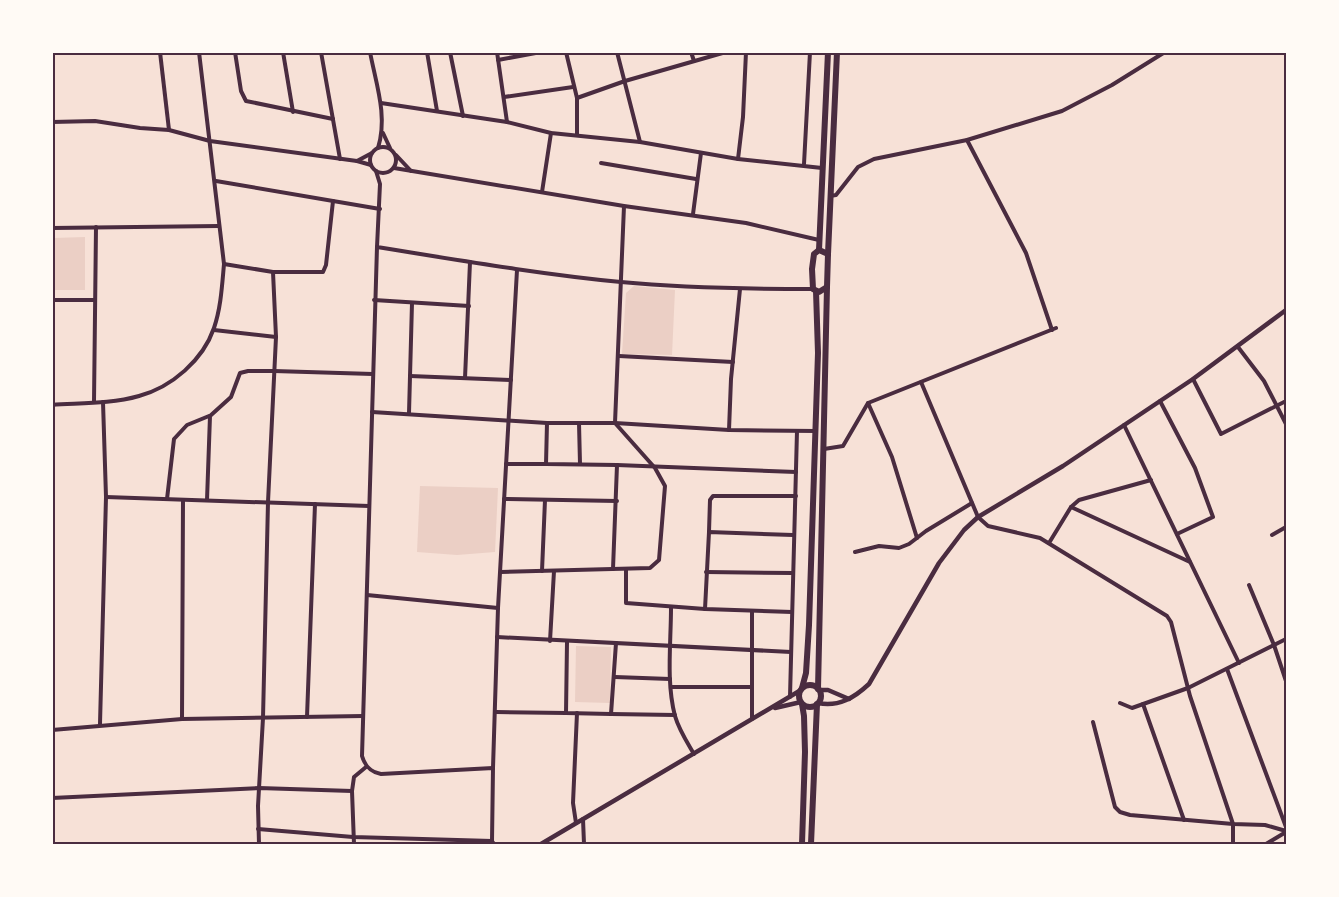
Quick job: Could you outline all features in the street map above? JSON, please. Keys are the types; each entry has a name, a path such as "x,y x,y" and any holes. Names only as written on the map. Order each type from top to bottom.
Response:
{"highway":[{"path":"802,844 805,752 804,716 799,696 806,673 808,637 818,353 813,256 819,250 828,52"},
{"path":"811,844 818,704 821,697 819,690 827,287 837,52"},
{"path":"819,250 828,254"},
{"path":"815,290 822,291 827,287"},
{"path":"802,689 809,685 819,690"},
{"path":"801,703 808,707 818,704"}],"street":[{"path":"160,52 170,130"},
{"path":"52,405 103,402 140,396 169,383 187,370 214,330 222,291 224,264 199,52"},
{"path":"235,52 244,99 253,104 333,119"},
{"path":"283,52 293,112"},
{"path":"321,52 340,159"},
{"path":"370,52 381,103 383,132 391,149 412,172"},
{"path":"427,52 437,111"},
{"path":"450,52 463,116"},
{"path":"497,52 507,122"},
{"path":"498,60 542,52"},
{"path":"566,52 577,98 577,135"},
{"path":"617,52 640,142"},
{"path":"691,52 693,62"},
{"path":"577,98 625,81 726,52"},
{"path":"738,159 743,117 746,52"},
{"path":"804,164 810,52"},
{"path":"830,196 836,195 858,167 874,159 967,140 1062,111 1112,85 1165,52"},
{"path":"504,97 573,87"},
{"path":"381,103 507,122 551,133 640,142 738,159 804,164 822,168"},
{"path":"52,122 95,121 170,130 210,141 357,161 371,165"},
{"path":"378,148 383,132"},
{"path":"542,192 551,133"},
{"path":"824,449 843,446 868,403 1054,329 1026,253 967,140"},
{"path":"357,161 378,148 391,149"},
{"path":"373,152 370,158 380,184 380,209 374,300 362,756 366,767 381,774 493,768"},
{"path":"693,214 701,153"},
{"path":"380,184 394,168 396,154"},
{"path":"601,163 696,178"},
{"path":"394,168 624,206 693,214 746,223 819,240"},
{"path":"376,171 389,172"},
{"path":"216,181 380,209"},
{"path":"224,264 273,272 324,271 333,201"},
{"path":"501,572 650,568 659,560 665,486 655,468 615,423 624,206"},
{"path":"52,228 219,226"},
{"path":"94,402 96,227"},
{"path":"376,247 518,270 622,282 740,289 815,290"},
{"path":"465,378 470,262"},
{"path":"258,829 353,837 493,843 498,608 518,270"},
{"path":"259,844 268,502 276,337 273,272"},
{"path":"729,430 740,289"},
{"path":"52,300 95,300"},
{"path":"374,300 469,306"},
{"path":"409,413 412,303"},
{"path":"818,704 833,704 849,699 868,684 939,563 964,530 978,517 1063,466 1193,379 1287,310"},
{"path":"214,330 276,337"},
{"path":"1238,347 1264,381 1287,424"},
{"path":"619,356 733,362"},
{"path":"167,500 174,439 187,425 210,416 226,403 231,397 240,374 248,371 274,371 373,374"},
{"path":"410,376 511,380"},
{"path":"1193,379 1221,434 1287,401"},
{"path":"921,382 978,517 988,526 1040,538 1167,616 1172,622 1188,688 1233,824 1233,844"},
{"path":"1160,400 1195,468 1213,517 1177,534"},
{"path":"100,724 106,497 103,402"},
{"path":"868,403 892,457 917,538"},
{"path":"372,412 547,423 615,423 729,430 816,431"},
{"path":"207,500 210,416"},
{"path":"546,464 547,423"},
{"path":"579,423 580,464"},
{"path":"1124,425 1239,663"},
{"path":"790,697 797,431"},
{"path":"506,464 617,465 796,472"},
{"path":"614,569 617,465"},
{"path":"1049,543 1071,507 1080,500 1151,480"},
{"path":"705,609 710,500 713,496 796,496"},
{"path":"106,497 369,506"},
{"path":"504,499 617,501"},
{"path":"182,719 183,500"},
{"path":"542,571 545,500"},
{"path":"855,552 879,546 899,548 972,503"},
{"path":"307,717 315,504"},
{"path":"1071,507 1190,562"},
{"path":"1272,535 1287,527"},
{"path":"709,532 794,535"},
{"path":"626,568 626,602 671,608 792,612"},
{"path":"550,641 554,571"},
{"path":"706,572 793,573"},
{"path":"1249,585 1287,681"},
{"path":"367,595 498,608"},
{"path":"671,608 670,679 675,715 680,730 694,754"},
{"path":"752,612 752,720"},
{"path":"497,638 791,651"},
{"path":"1120,703 1132,708 1188,688 1287,639"},
{"path":"566,713 567,642"},
{"path":"611,714 616,643"},
{"path":"1227,669 1287,830"},
{"path":"615,677 670,679"},
{"path":"671,687 752,687"},
{"path":"541,844 802,689"},
{"path":"819,690 828,690 849,699"},
{"path":"772,708 801,703"},
{"path":"1143,704 1184,820"},
{"path":"496,712 675,715"},
{"path":"576,823 573,803 577,713"},
{"path":"52,730 100,724 182,719 363,716"},
{"path":"1093,722 1115,807 1120,812 1184,820 1265,825 1287,830"},
{"path":"354,844 352,791 354,777 366,767"},
{"path":"52,798 259,788 352,791"},
{"path":"583,819 584,844"},
{"path":"1266,844 1287,830"}],"shaded area":[{"path":"85,237 85,290 53,290 53,238"},
{"path":"634,286 675,290 672,355 622,354 626,293"},
{"path":"420,486 498,488 495,552 457,555 417,552"},
{"path":"576,646 611,647 610,703 575,702"}]}
